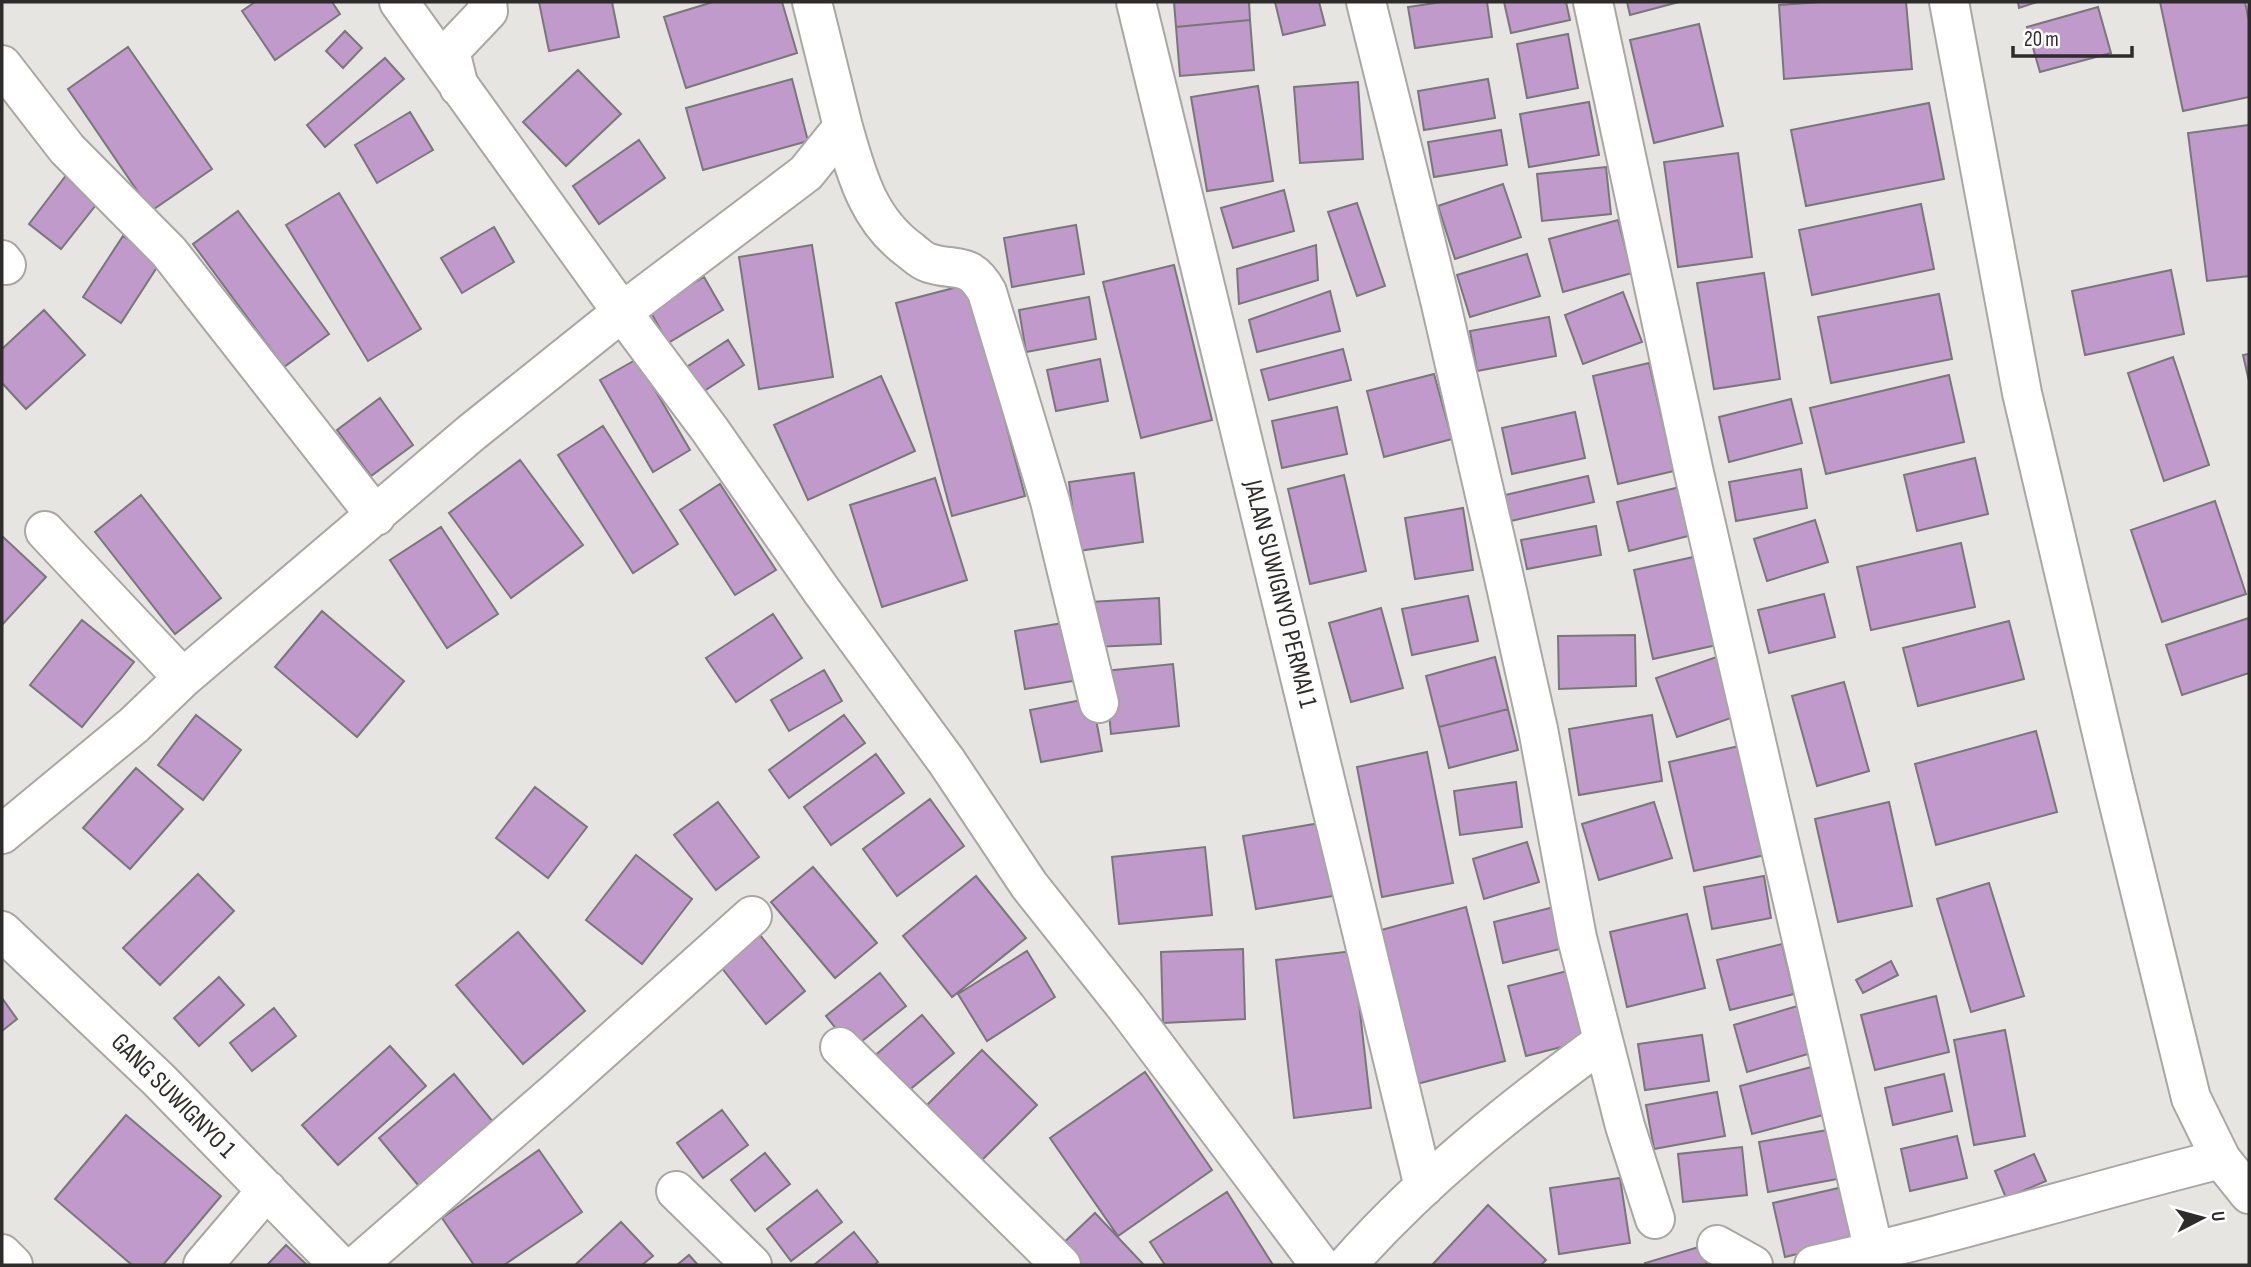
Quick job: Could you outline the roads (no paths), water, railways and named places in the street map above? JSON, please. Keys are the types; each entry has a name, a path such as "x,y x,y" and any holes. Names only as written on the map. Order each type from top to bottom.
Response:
{"street":[{"path":"399,2 947,762 1029,885 1126,1007 1320,1265"},
{"path":"459,87 450,51 488,11 487,2"},
{"path":"812,2 843,127 854,165 872,210 894,239 927,263 961,268 978,276 987,292 1050,501 1099,704"},
{"name":"JALAN SUWIGNYO PERMAI 1","path":"1136,2 1423,1187"},
{"path":"1366,2 1437,287 1503,573 1538,729 1577,939 1625,1126 1654,1219"},
{"path":"1593,2 1694,473 1874,1252"},
{"path":"1949,2 2022,393 2191,1098 2221,1159 2249,1194"},
{"path":"2,65 67,149 169,252 376,516"},
{"path":"2,834 134,725 183,678 471,433 622,312 806,173 843,127"},
{"path":"45,531 183,678"},
{"path":"357,1265 752,916"},
{"name":"GANG SUWIGNYO 1","path":"2,931 159,1080 339,1265"},
{"path":"1347,1265 1374,1234 1423,1187 1527,1097 1602,1042"},
{"path":"839,1047 1061,1265"},
{"path":"1814,1265 1874,1252 2097,1190 2221,1159"},
{"path":"203,1265 267,1190"},
{"path":"676,1191 752,1265"},
{"path":"1717,1245 1753,1265"},
{"path":"2,1254 13,1265"}]}
